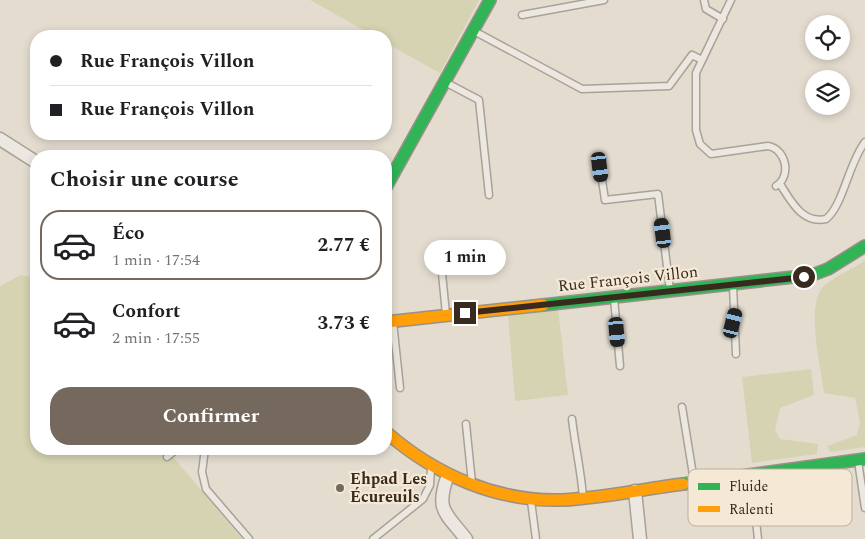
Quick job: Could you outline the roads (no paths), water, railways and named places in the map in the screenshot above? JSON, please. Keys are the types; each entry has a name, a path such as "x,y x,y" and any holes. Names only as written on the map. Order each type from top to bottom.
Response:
{"street":[{"path":"392,176 490,0"},
{"path":"0,139 30,158"},
{"name":"Rue François Villon","path":"392,321 733,285 818,274 865,246"},
{"path":"392,438 401,446 448,474 472,483 530,499 583,498 688,483"},
{"path":"787,469 862,459"},
{"path":"448,474 441,500 443,510 466,539"},
{"path":"635,491 640,539"}],"lane":[{"path":"522,15 604,0"},
{"path":"704,0 706,9 723,19"},
{"path":"731,0 696,73 696,130 700,144 711,154 768,146 774,147 783,156 786,172 778,185 808,219 826,219 834,210 856,153 865,142"},
{"path":"473,30 582,89 669,86 692,56 702,60"},
{"path":"444,82 479,100 489,195"},
{"path":"600,167 604,200 658,194 670,291"},
{"path":"440,253 446,315"},
{"path":"733,285 736,354"},
{"path":"614,297 620,366"},
{"path":"392,334 400,388"},
{"path":"682,407 692,469"},
{"path":"572,419 575,448 580,459 583,498"},
{"path":"466,424 472,483"},
{"path":"203,455 202,472 206,489 249,539"},
{"path":"862,459 865,508"},
{"path":"373,539 423,499 430,485 432,466"},
{"path":"530,499 536,539"},
{"path":"756,526 758,539"}],"place":[{"name":"Ehpad Les Écureuils","path":"340,488"}]}
